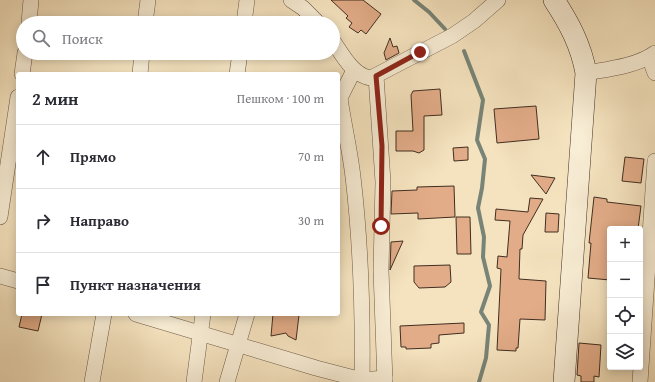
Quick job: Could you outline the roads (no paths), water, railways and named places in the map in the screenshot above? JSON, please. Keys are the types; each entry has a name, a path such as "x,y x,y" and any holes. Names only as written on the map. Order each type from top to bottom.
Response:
{"main road":[{"path":"554,0 570,23 584,61 586,73 564,382"}],"street":[{"path":"30,16 31,0"},
{"path":"146,16 148,0"},
{"path":"245,16 247,0"},
{"path":"291,0 303,8 311,16"},
{"path":"340,51 354,70 365,78 376,76 452,36 474,21 498,0"},
{"path":"586,73 610,69 652,55 655,73"},
{"path":"22,72 24,60"},
{"path":"140,72 141,60"},
{"path":"237,72 239,60"},
{"path":"340,98 354,70"},
{"path":"143,316 202,333 268,355 362,381 385,380 381,270 383,182 376,76"},
{"path":"340,105 353,176 357,217 361,294 362,381"},
{"path":"0,217 16,110"},
{"path":"640,382 655,161"},
{"path":"0,276 16,280"},
{"path":"92,382 104,316"},
{"path":"194,382 202,333 203,316"},
{"path":"226,382 246,316"}],"waterway":[{"path":"414,0 429,12 445,29"},
{"path":"464,51 483,100 477,140 485,159 478,208 484,237 483,257 490,286 481,312 489,325 486,358 479,382"}]}
